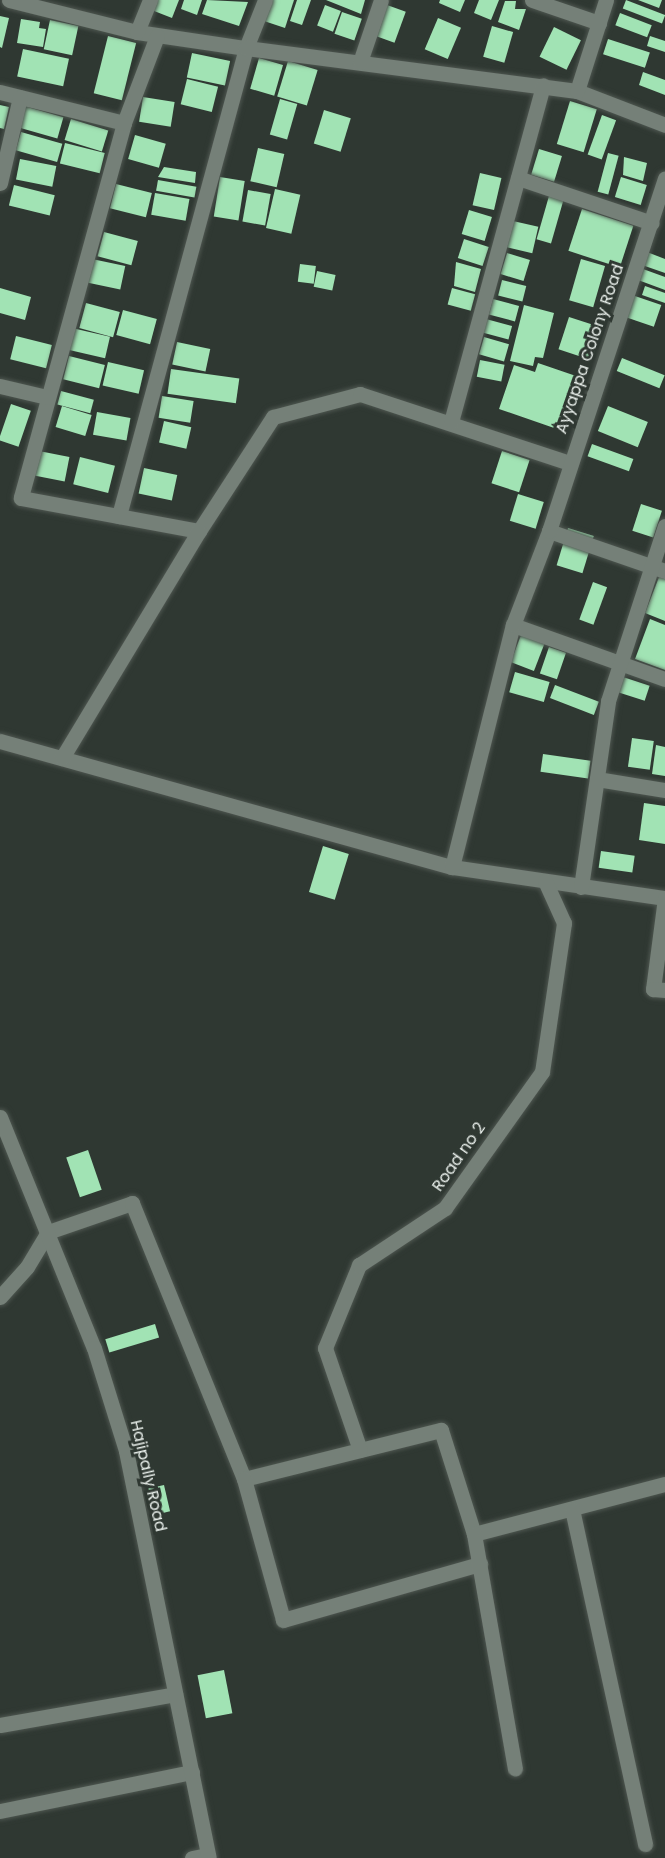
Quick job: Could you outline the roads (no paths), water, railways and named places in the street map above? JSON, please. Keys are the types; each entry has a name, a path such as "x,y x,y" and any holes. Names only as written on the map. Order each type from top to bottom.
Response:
{"street":[{"path":"9,0 157,36 577,91 665,125"},
{"path":"136,32 150,0"},
{"path":"119,516 246,48 266,0"},
{"path":"360,62 381,0"},
{"path":"532,0 599,23"},
{"path":"577,91 606,0"},
{"path":"157,36 124,123 21,498 199,531"},
{"path":"451,422 543,85"},
{"path":"0,92 124,123"},
{"path":"0,183 20,97"},
{"path":"518,178 652,223"},
{"name":"Ayyappa Colony Road","path":"452,867 513,625 549,531 665,179"},
{"path":"0,386 47,397"},
{"path":"62,758 199,531 273,417 360,394 451,422 570,463"},
{"path":"581,887 608,701 650,565 665,526"},
{"path":"549,531 665,571"},
{"path":"513,625 665,680"},
{"path":"0,741 452,867 665,898 653,989 665,990"},
{"path":"597,779 665,790"},
{"name":"Road no 2","path":"360,1450 325,1348 359,1265 445,1208 542,1072 564,923 545,881"},
{"name":"Hajipally Road","path":"0,1117 94,1348 126,1451 209,1856"},
{"path":"0,1297 27,1267 48,1232 132,1203 244,1479 283,1620 480,1564"},
{"path":"244,1479 441,1430 474,1534 515,1768"},
{"path":"474,1534 665,1485"},
{"path":"572,1509 645,1845"},
{"path":"0,1725 175,1694"},
{"path":"0,1811 192,1772"},
{"path":"192,1858 209,1856"}]}
